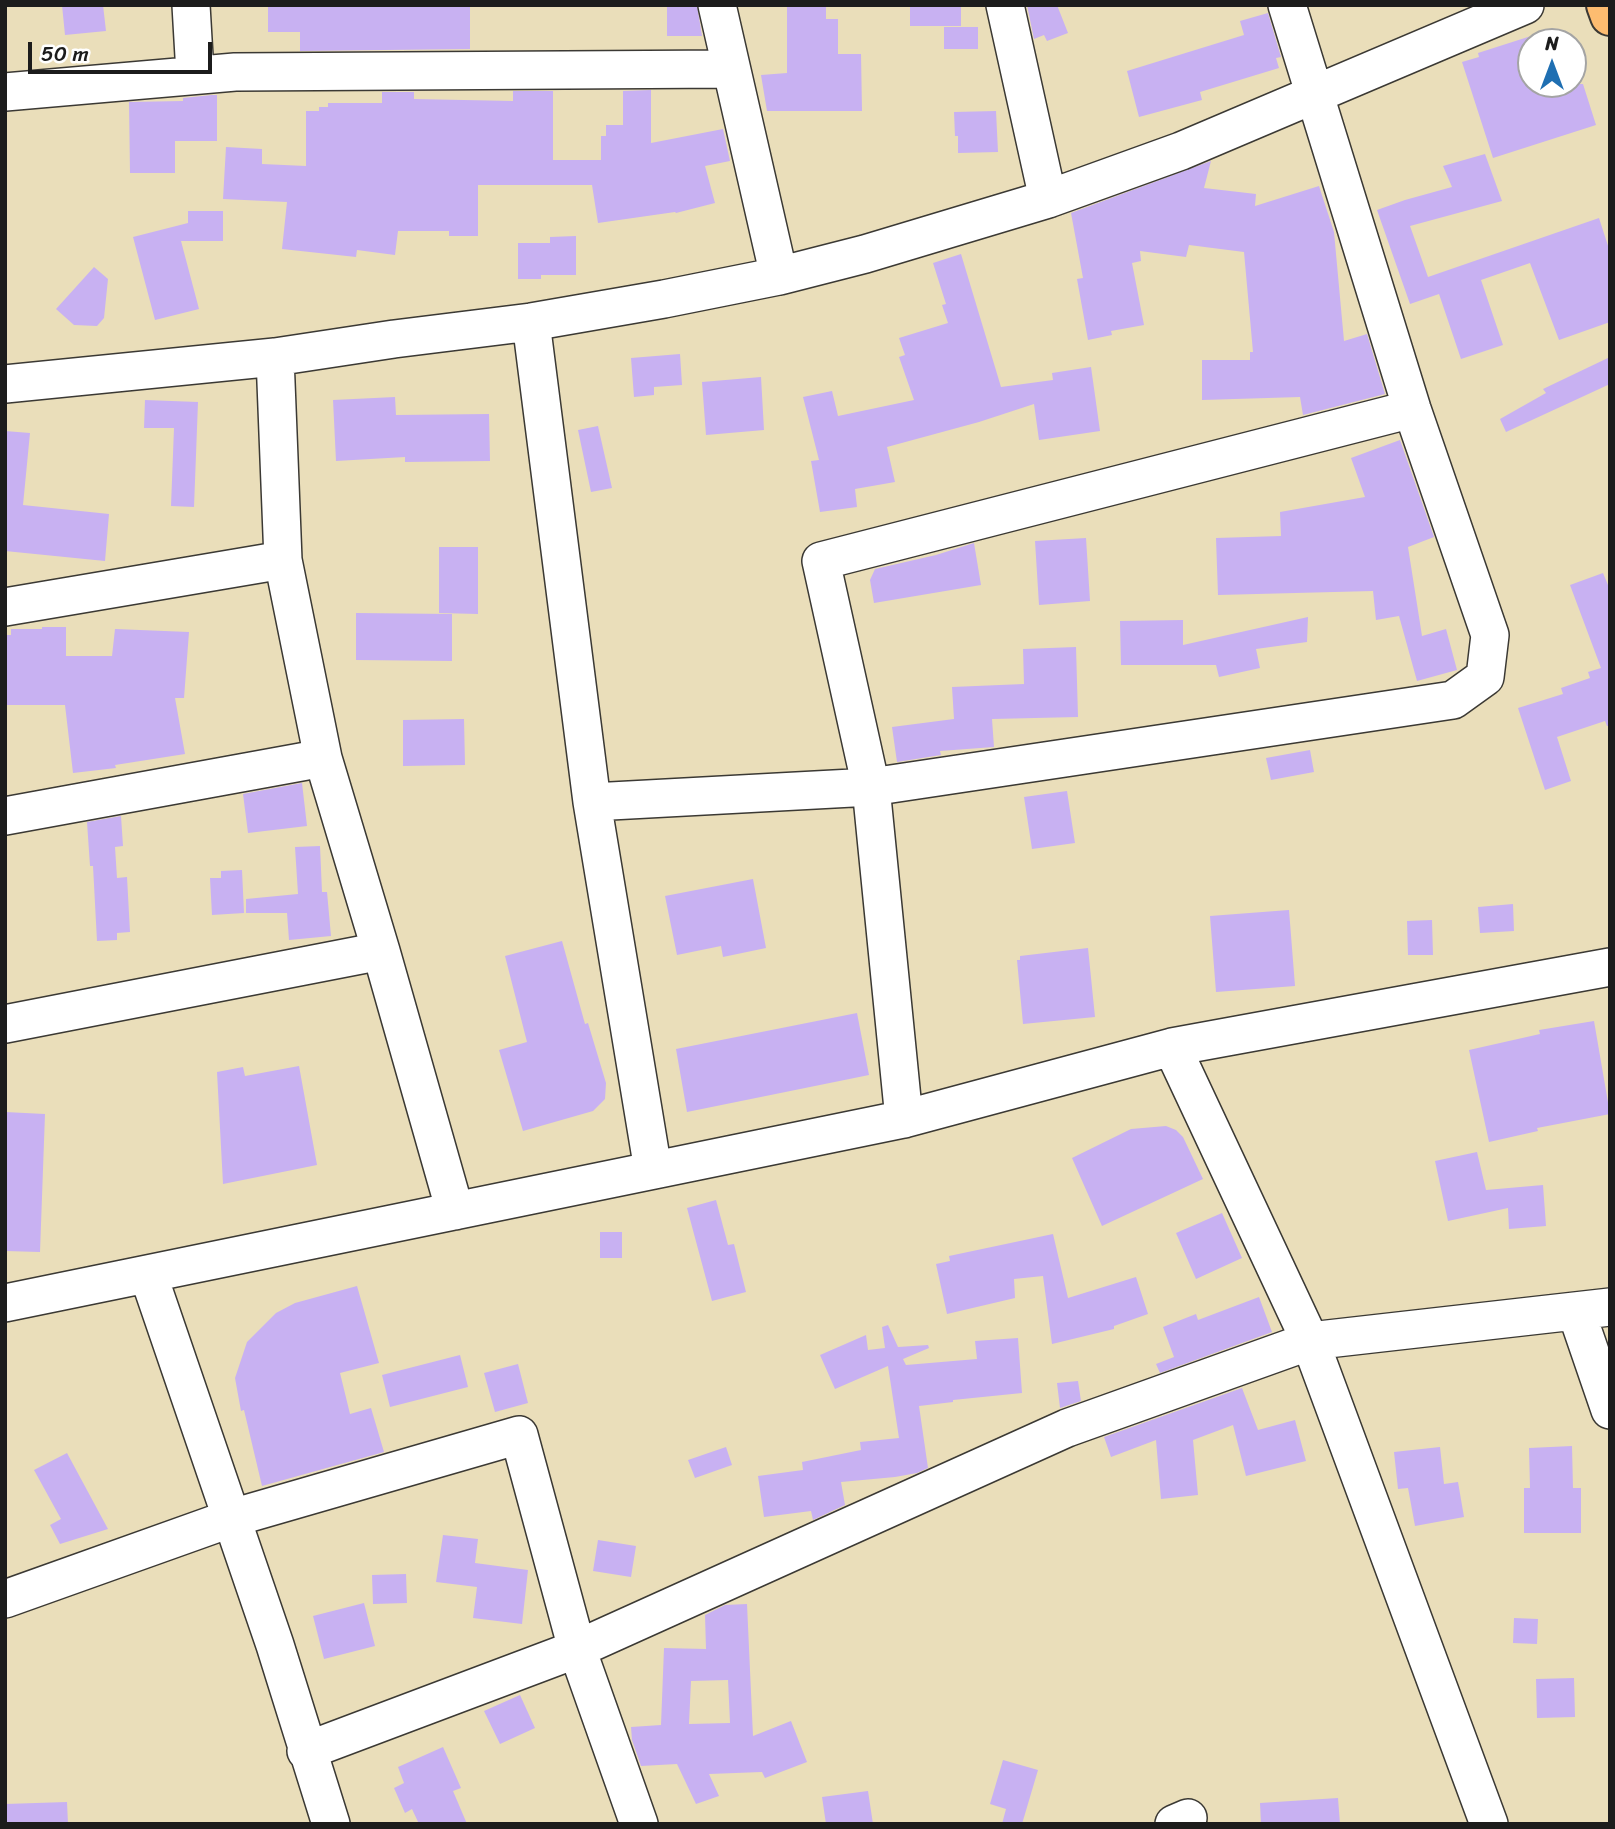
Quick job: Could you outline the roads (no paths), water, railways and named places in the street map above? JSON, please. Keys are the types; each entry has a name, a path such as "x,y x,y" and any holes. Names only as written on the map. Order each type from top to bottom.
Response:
{"main road":[{"path":"1606,5 1610,16"}],"street":[{"path":"191,5 195,74"},
{"path":"717,5 779,276"},
{"path":"1005,5 1048,199"},
{"path":"592,802 871,787 1453,700 1485,677 1490,635 1412,409 1287,5"},
{"path":"5,384 275,357 531,322 779,276 865,254 1048,199 1181,150 1314,96 1525,5"},
{"path":"5,92 195,74 248,72 730,69"},
{"path":"531,322 592,802 653,1170"},
{"path":"275,357 283,560 323,758 455,1211"},
{"path":"904,1119 871,787 821,561 1412,409"},
{"path":"5,607 283,560"},
{"path":"5,816 323,758"},
{"path":"5,1024 381,951"},
{"path":"5,1303 904,1119 1172,1047 1610,967"},
{"path":"1172,1047 1310,1340 1489,1824"},
{"path":"148,1274 275,1645 331,1824"},
{"path":"306,1751 577,1649 1067,1428 1310,1340 1593,1309 1610,1410"},
{"path":"5,1599 232,1518 519,1435 577,1649 639,1824"}]}
